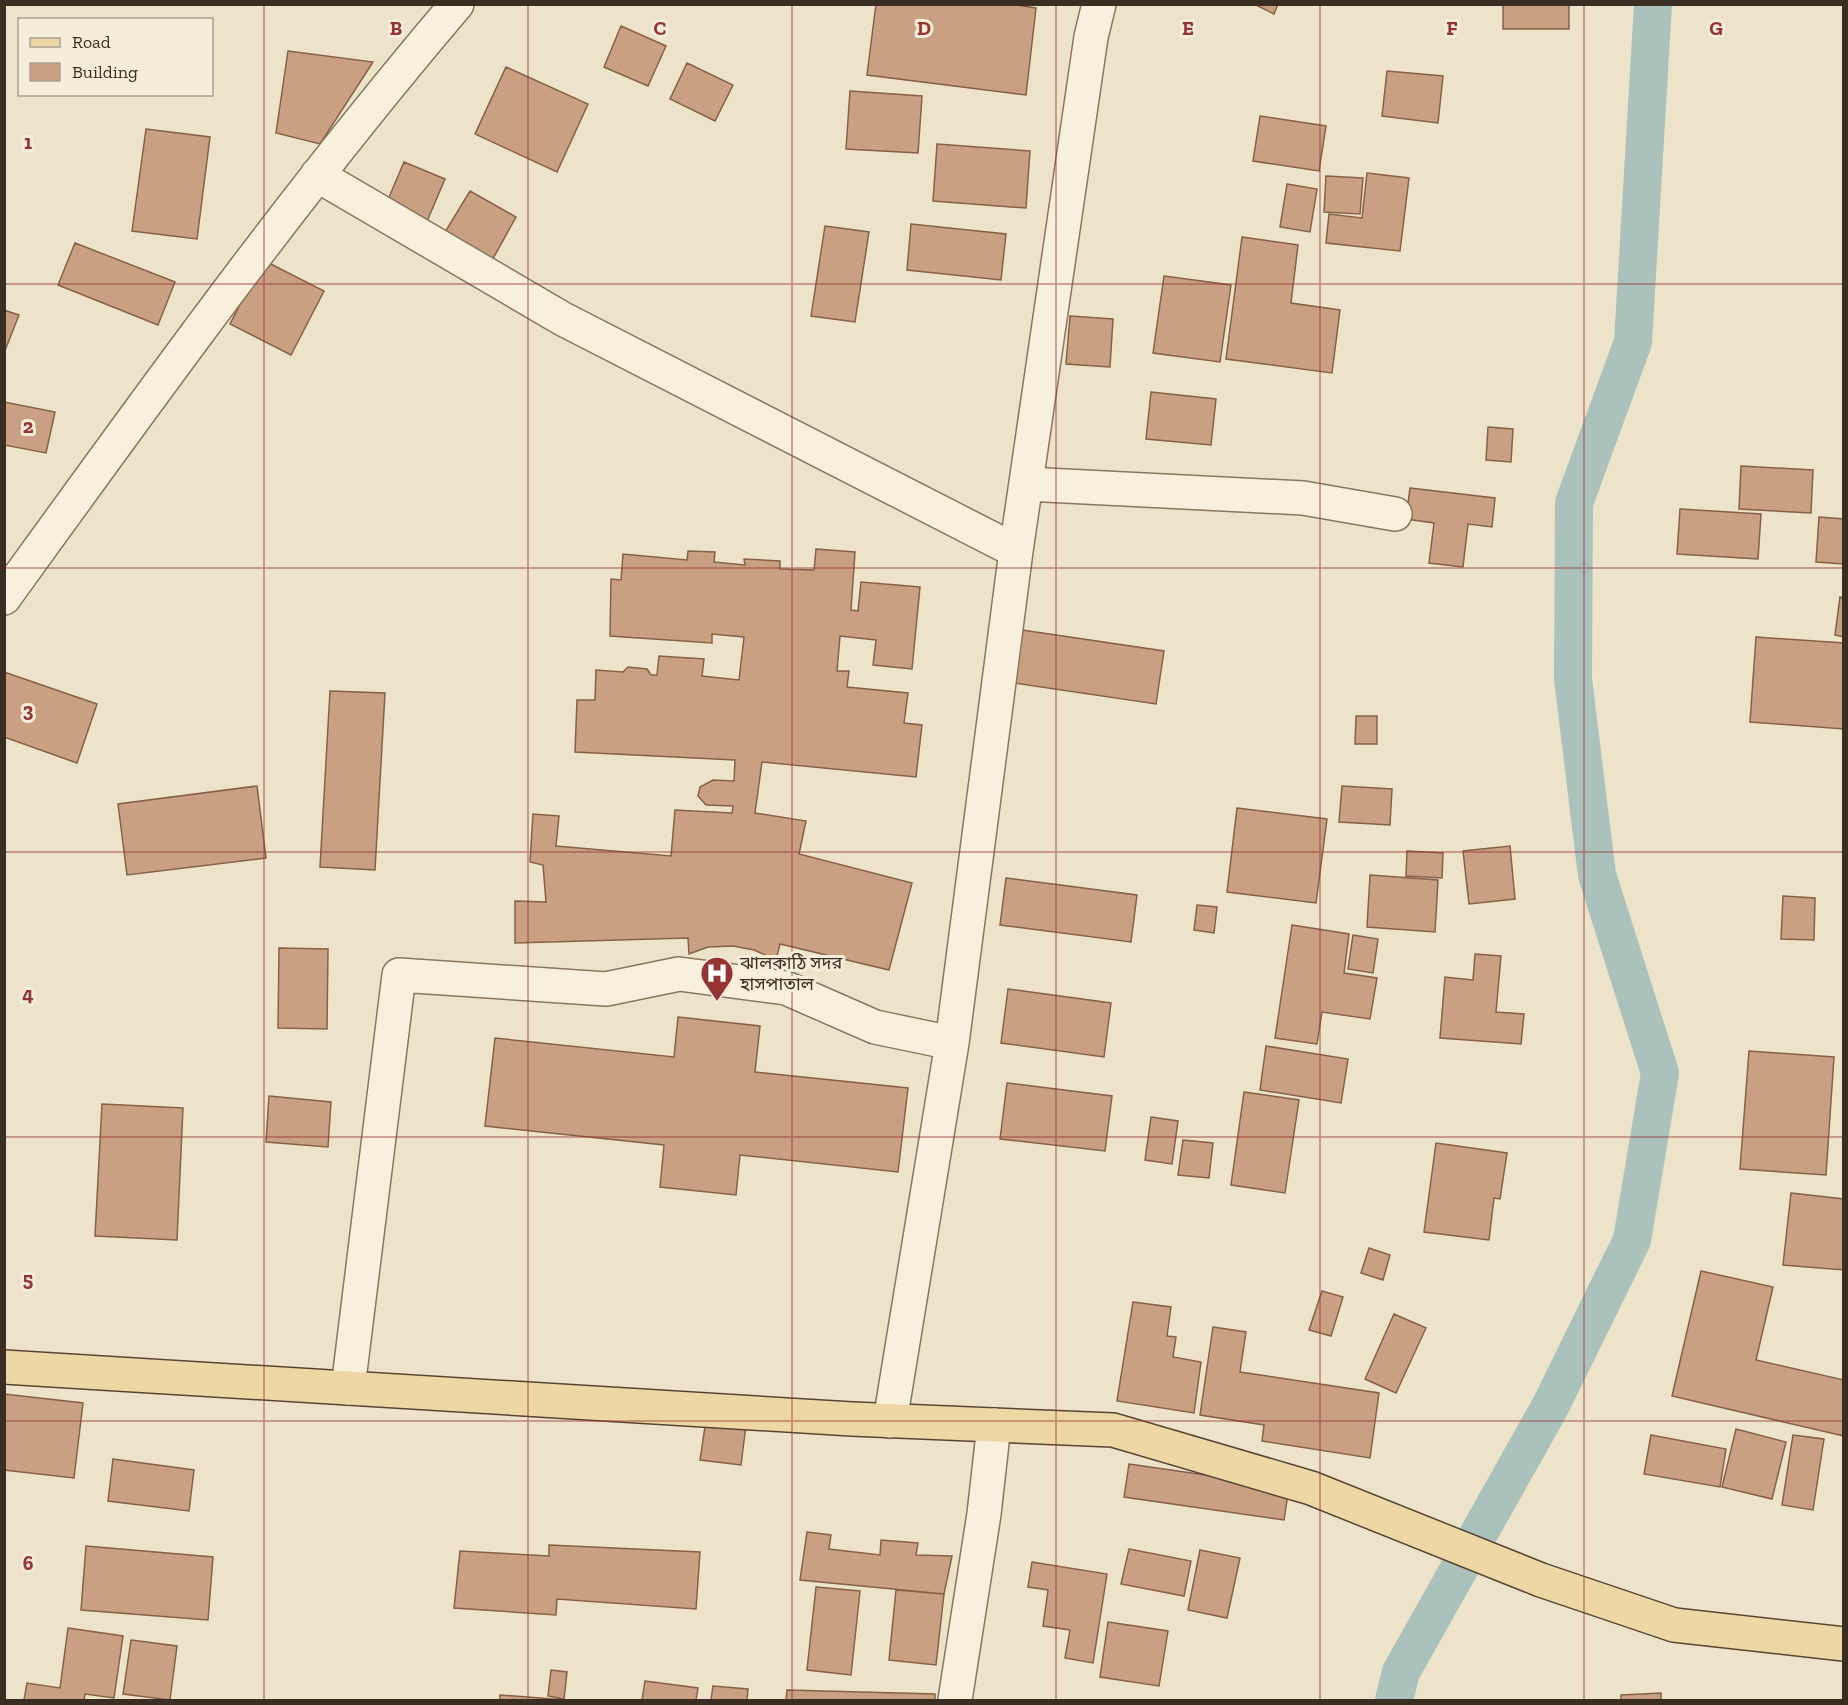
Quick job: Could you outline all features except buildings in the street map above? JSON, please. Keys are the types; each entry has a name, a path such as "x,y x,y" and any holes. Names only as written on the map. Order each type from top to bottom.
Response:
{"main road":[{"path":"4,1367 890,1421 1113,1430 1311,1488 1541,1580 1674,1625 1844,1644"}],"street":[{"path":"4,598 183,350 372,103 456,4"},
{"path":"890,1421 952,1043 1016,550 1090,37 1099,4"},
{"path":"317,175 563,319 1016,550"},
{"path":"1026,484 1303,498 1395,514"},
{"path":"348,1388 399,975 606,989 679,974 786,988 875,1027 952,1043"},
{"path":"955,1701 984,1514 994,1425"}],"waterway":[{"path":"1394,1700 1401,1672 1551,1405 1632,1240 1660,1073 1597,875 1573,679 1574,503 1633,342 1653,4"}],"place":[{"name":"ঝালকাঠি সদর হাসপাতাল","path":"717,1002"}]}
